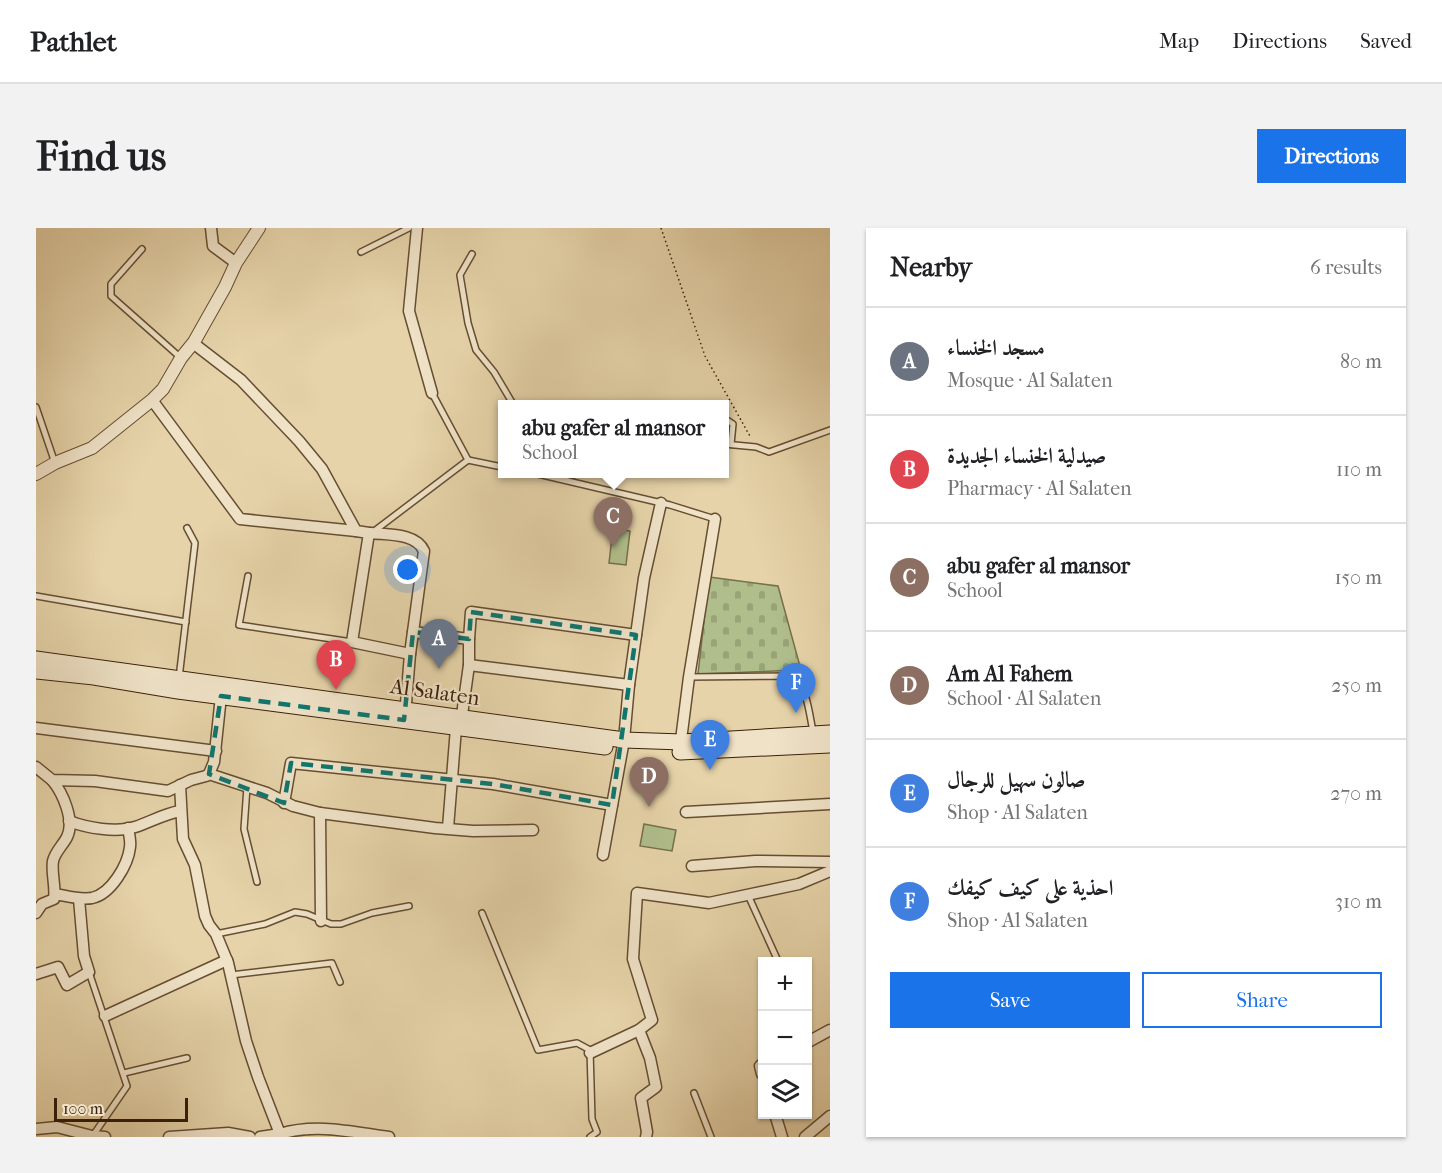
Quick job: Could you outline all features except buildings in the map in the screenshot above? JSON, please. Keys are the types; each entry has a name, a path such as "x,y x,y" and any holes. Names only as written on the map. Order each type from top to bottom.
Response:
{"main road":[{"name":"Al Salaten","path":"36,659 178,685 221,696 405,715"},
{"name":"Al Salaten","path":"36,671 178,685 623,744 681,747 820,742 830,733"}],"street":[{"path":"211,228 213,246 236,263"},
{"path":"36,474 55,463 92,448 163,389 181,358 193,343 236,263 259,228"},
{"path":"417,228 409,310 432,393"},
{"path":"193,343 242,380 299,441 322,469 356,531"},
{"path":"152,400 240,519 412,539 423,548 405,715"},
{"path":"603,855 623,744 644,578 661,503"},
{"path":"681,747 689,677 715,519"},
{"path":"370,533 352,642 410,654"},
{"path":"448,828 459,724 469,665 471,612 636,635"},
{"path":"414,632 469,639"},
{"path":"469,665 629,685"},
{"path":"209,774 216,751 221,696"},
{"path":"36,728 216,751"},
{"path":"284,803 291,763 493,784 612,805"},
{"path":"36,766 57,785 69,821 68,834 54,860 54,899 42,904 36,913"},
{"path":"52,780 95,781 161,791 174,789 209,774 267,793 284,803 320,813 418,827 474,831 533,830"},
{"path":"180,785 183,839 195,865 205,916 227,960 246,1041 280,1134"},
{"path":"686,812 830,804"},
{"path":"69,821 84,826 128,828 180,811"},
{"path":"320,813 321,921"},
{"path":"55,894 79,899 104,893 112,886 130,848 128,828"},
{"path":"692,866 755,861 830,862"},
{"path":"590,1053 639,1030 652,1020 633,959 637,893 709,903 799,884 830,871"},
{"path":"36,974 58,967 67,985 89,972 84,956 79,899"},
{"path":"105,1016 227,960"},
{"path":"639,1030 650,1058 656,1087 641,1098 646,1137"},
{"path":"812,1039 830,1030"},
{"path":"805,1137 830,1116"},
{"path":"777,1119 782,1137"},
{"path":"36,1130 57,1127 92,1137 105,1137"},
{"path":"260,1137 320,1128 389,1137"},
{"path":"169,1137 228,1133 250,1137"}],"lane":[{"path":"361,252 409,228"},
{"path":"142,249 111,284 111,296 181,358"},
{"path":"472,254 460,275 468,323 476,350 494,372 510,400"},
{"path":"432,393 468,460"},
{"path":"36,407 55,463"},
{"path":"729,421 734,424 731,444 756,447 769,452 830,430"},
{"path":"370,533 468,460 498,466"},
{"path":"566,478 715,519"},
{"path":"178,685 195,543 187,528"},
{"path":"248,576 238,625 352,642"},
{"path":"36,596 186,622"},
{"path":"689,677 792,676 798,681 805,695 820,742"},
{"path":"247,787 244,829 257,882"},
{"path":"748,894 776,957"},
{"path":"216,934 265,924 295,912 332,924 341,924 372,913 409,906"},
{"path":"482,912 538,1050 577,1044 590,1050 592,1119 597,1132 590,1137"},
{"path":"231,975 332,963 340,982"},
{"path":"89,972 127,1086 92,1137"},
{"path":"124,1073 187,1058"},
{"path":"694,1093 711,1137"}],"path":[{"path":"661,228 705,356 756,447"}],"highlighted area":[{"path":"471,612 636,635 612,805 493,784 291,763 284,803 209,774 221,696 404,720 413,632 469,639"}],"green space":[{"path":"613,528 630,531 626,565 609,563"},
{"path":"709,577 778,586 801,670 698,674"},
{"path":"644,824 676,830 672,851 640,846"}],"place":[{"name":"abu gafer al mansor","path":"613,547"},
{"name":"مسجد الخنساء","path":"439,669"},
{"name":"صيدلية الخنساء الجديدة","path":"336,690"},
{"name":"احذية على كيف كيفك","path":"796,713"},
{"name":"صالون سهيل للرجال","path":"710,770"},
{"name":"Am Al Fahem","path":"649,807"}]}
